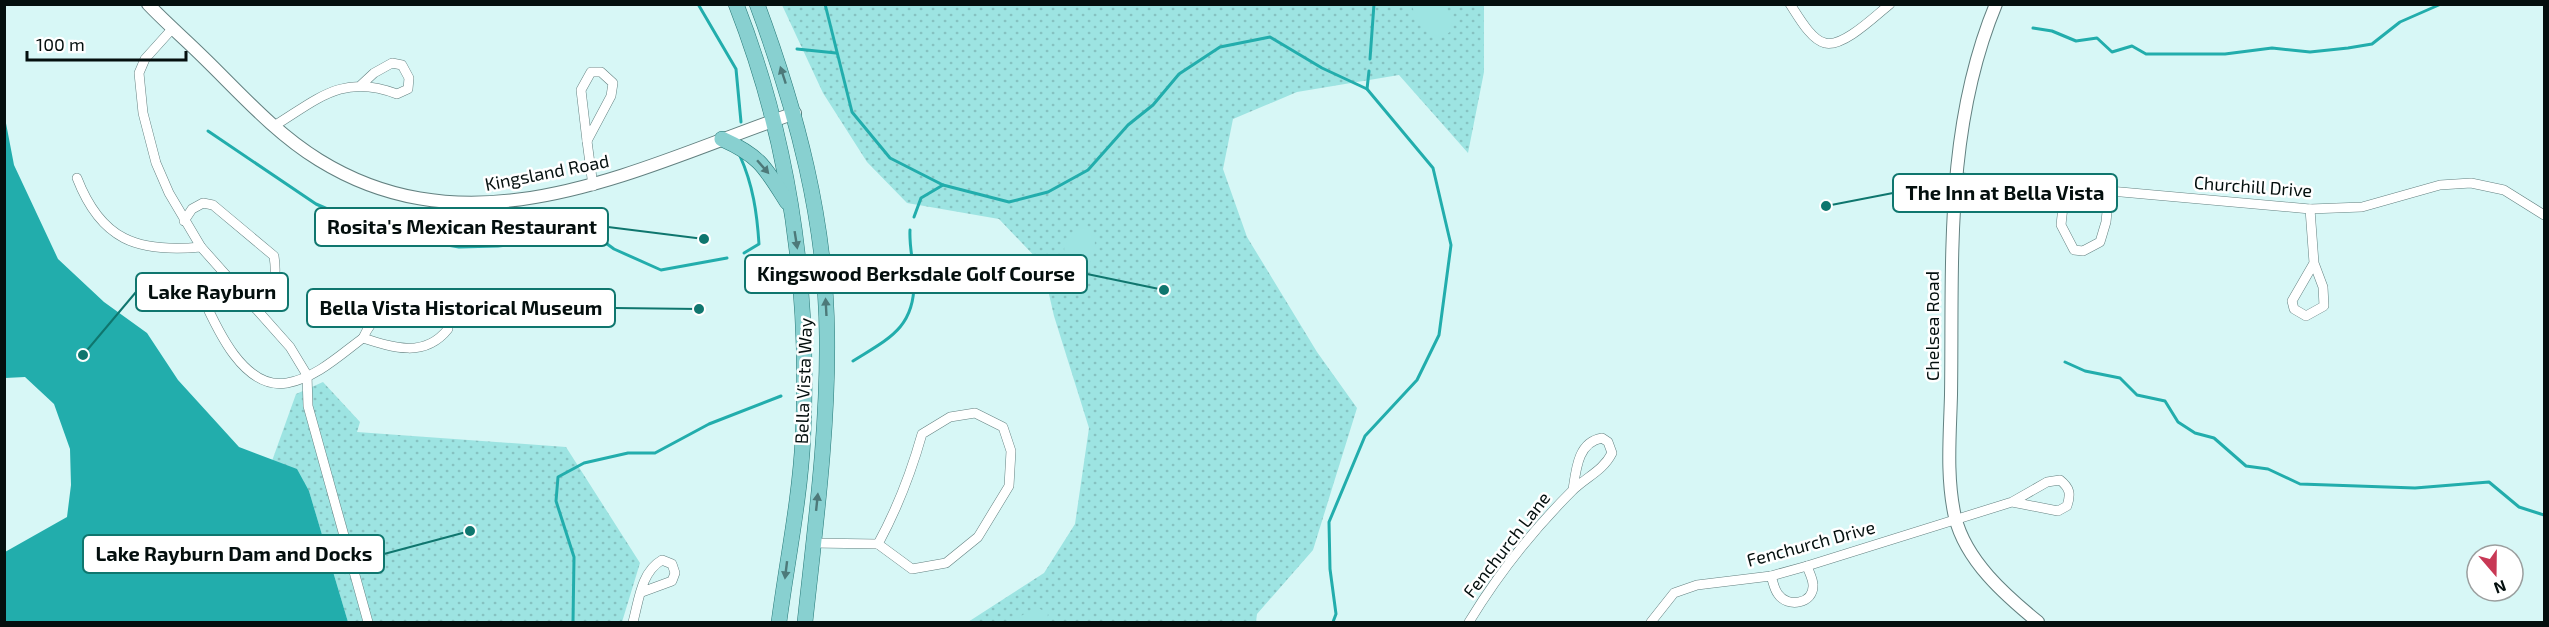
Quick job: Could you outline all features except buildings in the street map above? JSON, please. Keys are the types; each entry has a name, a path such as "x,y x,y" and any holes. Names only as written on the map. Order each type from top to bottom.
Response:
{"main road":[{"name":"Bella Vista Way","path":"736,4 754,50 774,120 799,257 803,319 803,440 779,622"},
{"name":"Bella Vista Way","path":"757,4 795,113 817,214 827,334 827,394 806,622"},
{"path":"722,139 751,152 770,175 792,210"}],"street":[{"name":"Kingsland Road","path":"148,4 274,126 319,160 372,187 443,203 479,204 593,186 645,170 795,113"},
{"path":"1790,4 1814,36 1825,43 1839,42 1890,4"},
{"name":"Chelsea Road","path":"1995,4 1971,78 1955,177 1949,305 1949,435 1955,518 1974,557 2005,596 2038,622"},
{"path":"172,29 145,59 140,73 140,91 148,137 156,163 184,220 201,247 290,348 307,375 308,406 368,622"},
{"path":"274,126 330,92 350,85 360,86 379,87 397,94 408,88 409,78 402,65 392,63 374,73 360,86"},
{"path":"587,141 611,96 612,83 601,72 591,72 581,90 587,141 593,186"},
{"name":"Churchill Drive","path":"1955,177 2310,209 2362,207 2440,185 2471,183 2505,190 2543,210"},
{"path":"77,178 85,200 98,220 116,234 158,247 201,247"},
{"path":"2065,188 2061,225 2074,250 2083,251 2100,242 2106,222 2109,191"},
{"path":"184,220 192,209 203,203 213,206 274,255 277,277 270,291 255,308"},
{"path":"2310,209 2314,263 2323,287 2324,306 2306,316 2294,309 2292,301 2314,263"},
{"path":"198,287 218,331 243,365 259,378 276,384 289,383 331,363 363,338 371,321 382,313 422,305 435,305 446,320 448,329 438,342 427,347 390,346 363,338"},
{"path":"813,543 878,544 912,569 946,563 978,537 1009,486 1011,451 1003,427 975,413 950,417 922,434 912,469 894,514 878,544"},
{"name":"Fenchurch Lane","path":"1469,622 1515,559 1573,490 1607,462 1612,453 1608,442 1602,438 1591,440 1585,446 1580,456 1573,490"},
{"path":"2060,480 2067,486 2070,495 2067,506 2058,511 2012,502 2047,482 2060,480"},
{"name":"Fenchurch Drive","path":"1651,622 1674,593 1697,585 1771,576 2012,502"},
{"path":"1771,576 1778,595 1788,602 1800,602 1809,596 1813,584 1807,566"},
{"path":"633,622 642,592"}],"shaded area":[{"path":"782,5 1484,5 1484,72 1468,153 1399,75 1297,92 1233,119 1223,169 1247,237 1317,352 1357,408 1313,550 1257,614 1256,622 968,622 1044,573 1075,524 1089,428 1054,316 1042,264 999,219 907,203 867,162 823,93"},
{"path":"1412,5 1446,5 1452,23 1451,31 1446,35 1435,36 1414,13"},
{"path":"5,118 14,165 58,259 104,302 147,333 178,380 239,447 297,469 309,491 348,622 5,622 5,552 67,517 71,485 70,449 54,404 25,377 5,378"},
{"path":"1084,227 1091,227 1095,244 1090,264 1082,273 1072,267 1064,249 1067,242"},
{"path":"323,382 360,422 357,432 566,447 640,563 622,622 348,622 309,491 272,461 296,394"},
{"path":"1036,607 1048,613 1047,622 1011,622"}],"waterway":[{"path":"698,4 736,69 741,122"},
{"path":"825,4 852,112 890,158 943,185 1009,202 1048,192 1088,170 1128,125 1153,105 1179,74 1220,47 1270,37 1322,68 1367,89 1433,168 1451,245 1439,335 1417,380 1365,436 1329,522 1330,569 1336,614 1333,622"},
{"path":"1370,59 1374,4"},
{"path":"2033,28 2052,31 2076,41 2097,38 2112,52 2132,46 2146,54 2225,54 2272,48 2310,52 2372,44 2400,22 2441,4"},
{"path":"797,49 836,53"},
{"path":"1367,89 1369,71"},
{"path":"208,131 316,204 376,230 412,239 459,247 498,246 559,239 603,241 614,249 661,270 727,258"},
{"path":"740,156 754,199 759,244 744,253"},
{"path":"914,217 921,198 943,185"},
{"path":"853,361 897,330 910,310 914,281 910,230"},
{"path":"2065,362 2085,371 2120,378 2137,395 2165,401 2178,422 2195,433 2214,438 2246,466 2268,469 2300,484 2415,488 2489,482 2519,507 2544,515"},
{"path":"573,622 574,557 556,501 558,477 584,463 628,453 655,453 709,424 781,396"}],"place":[{"name":"The Inn at Bella Vista","path":"1826,206"},
{"name":"Rosita's Mexican Restaurant","path":"704,239"},
{"name":"Kingswood Berksdale Golf Course","path":"1164,290"},
{"name":"Bella Vista Historical Museum","path":"699,309"},
{"name":"Lake Rayburn","path":"83,355"},
{"name":"Lake Rayburn Dam and Docks","path":"470,531"}]}
